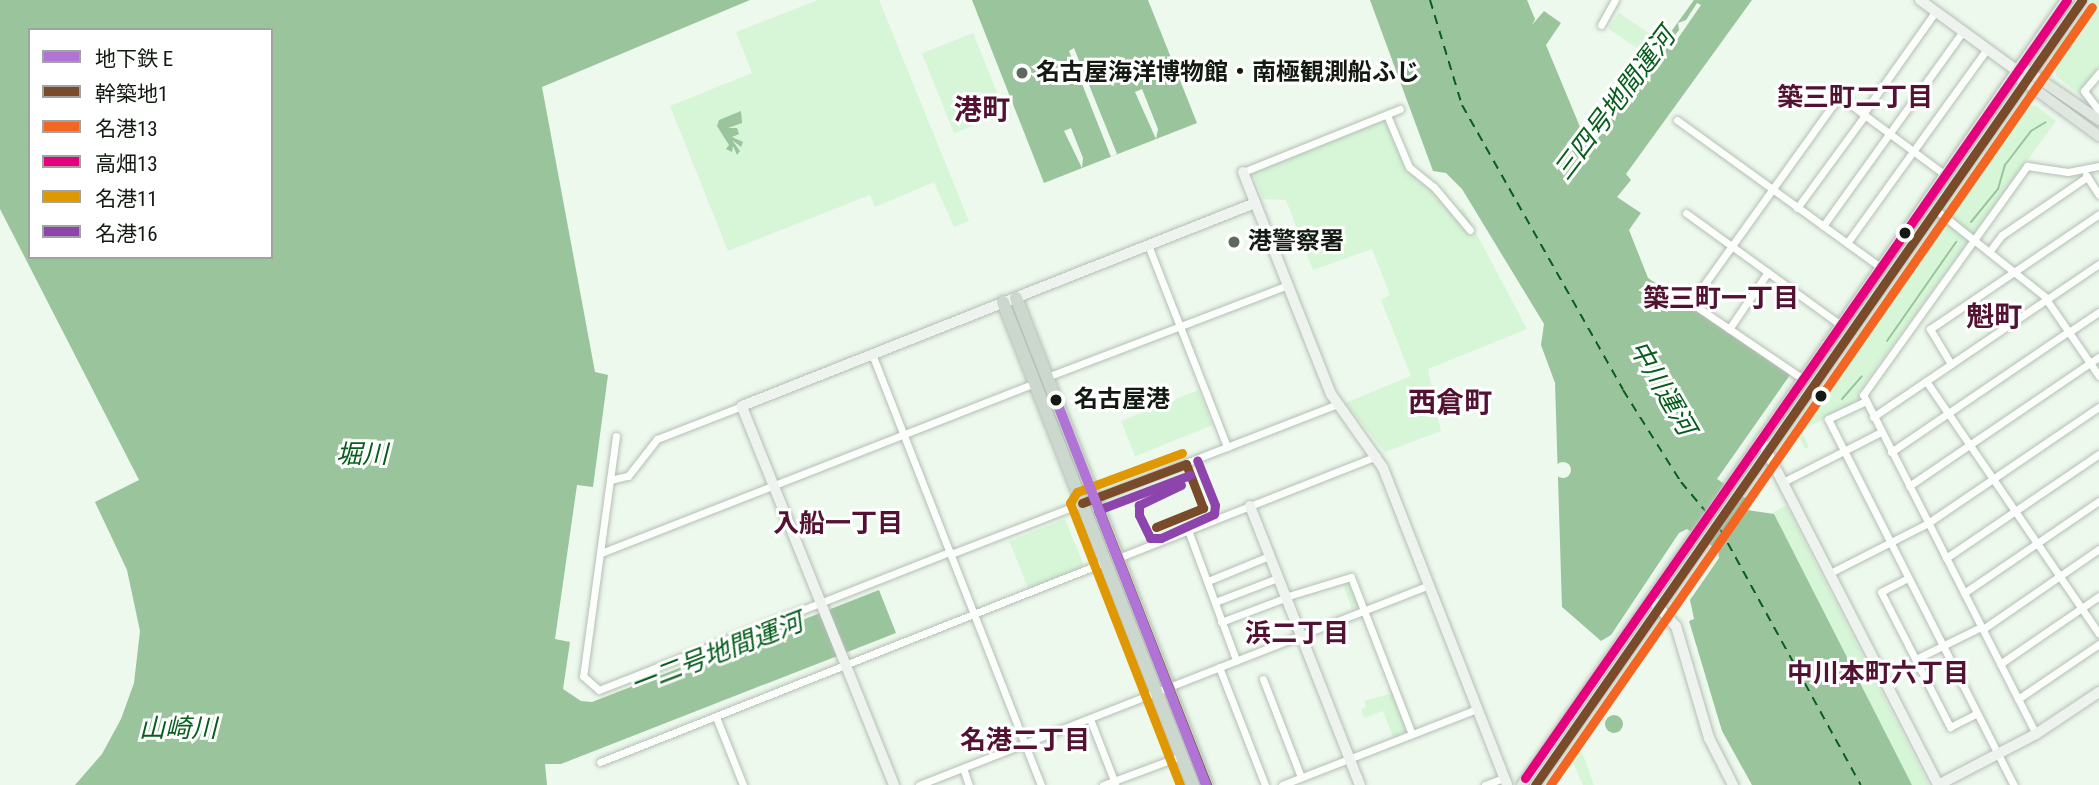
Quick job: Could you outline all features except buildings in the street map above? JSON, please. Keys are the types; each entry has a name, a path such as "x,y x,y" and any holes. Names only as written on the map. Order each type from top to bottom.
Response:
{"highway":[{"path":"1010,300 1048,377 1096,499 1112,560 1162,690 1207,785"},
{"path":"1010,300 1035,383 1082,503 1112,560"},
{"path":"1162,690 1192,785"}],"main road":[{"path":"1535,785 1671,564 1745,463 2066,0"},
{"path":"1522,785 1659,606 2082,0"},
{"path":"2016,70 2031,70 2099,120"},
{"path":"2016,70 2023,83 2099,136"}],"street":[{"path":"1601,25 1615,0"},
{"path":"1920,0 2016,70"},
{"path":"1797,208 1936,11"},
{"path":"1822,226 1963,31"},
{"path":"1847,243 1987,49"},
{"path":"2099,73 2084,91 2099,111"},
{"path":"1803,379 1691,303 1839,96 1944,174"},
{"path":"1400,109 1243,172 1337,404 1377,456 1429,585 1505,781 1485,785"},
{"path":"1387,115 1409,167 1434,187 1470,230"},
{"path":"1677,120 1880,267"},
{"path":"2036,734 1863,395 2027,166 2085,174 2099,195"},
{"path":"1989,252 2002,235 2099,166"},
{"path":"610,480 628,476 657,439 1255,203"},
{"path":"1936,210 2047,299 2099,376"},
{"path":"1686,213 1841,325"},
{"path":"1930,330 2099,214"},
{"path":"1148,246 1227,447"},
{"path":"1873,417 2099,264"},
{"path":"1729,329 1768,272"},
{"path":"1048,377 1288,285"},
{"path":"1891,452 2099,312"},
{"path":"1916,321 1930,330 1951,365"},
{"path":"872,355 1041,785"},
{"path":"1909,486 2099,357"},
{"path":"1926,381 2099,634"},
{"path":"601,553 1035,383"},
{"path":"1866,401 1828,419 2014,785"},
{"path":"615,436 583,676 599,690 1337,404"},
{"path":"742,406 894,785"},
{"path":"1830,573 1928,523 2099,407"},
{"path":"1783,482 1881,432"},
{"path":"1761,440 1938,785 2036,734 2099,692"},
{"path":"1946,558 2099,454"},
{"path":"600,762 846,662 1377,456"},
{"path":"1964,593 2099,501"},
{"path":"1250,506 1360,785"},
{"path":"1188,530 1236,660"},
{"path":"1916,660 1982,628 2099,550"},
{"path":"1208,581 1269,556"},
{"path":"1215,602 1278,578"},
{"path":"1221,622 1285,597 1351,578 1412,734"},
{"path":"1909,578 1881,592 1950,727 1977,713"},
{"path":"919,785 1429,585"},
{"path":"2000,664 2099,596"},
{"path":"1649,598 1676,626 1709,738 1733,785"},
{"path":"2018,699 2099,644"},
{"path":"1219,667 1265,785"},
{"path":"1263,679 1301,778"},
{"path":"1282,785 1477,709"},
{"path":"716,717 743,785"},
{"path":"1090,719 1115,783"},
{"path":"1102,785 1115,783 1181,756"},
{"path":"963,768 969,785"}],"shaded area":[{"path":"818,0 879,0 969,221 954,227 934,182 875,207 870,195 728,251 670,106 752,73 736,32"},
{"path":"2092,0 2099,0 2099,67 2082,89 2083,97 2056,76 2053,53"},
{"path":"1619,13 1654,36 1643,52 1608,29"},
{"path":"973,33 1005,113 954,133 922,54"},
{"path":"2035,105 2056,121 1858,393 1862,401 1801,430 1809,447 1805,449 1795,429 2016,109"},
{"path":"1384,119 1405,168 1456,211 1463,208 1527,329 1428,369 1441,431 1385,452 1345,403 1411,376 1381,300 1390,295 1372,249 1313,270 1286,200 1263,199 1252,171"},
{"path":"1198,390 1212,425 1135,456 1121,421"},
{"path":"1786,505 1929,785 1912,785 1876,720 1772,513"},
{"path":"1065,519 1084,567 1029,590 1009,541"},
{"path":"1350,581 1360,606 1352,609 1342,582"},
{"path":"1393,693 1408,731 1393,737 1383,711 1364,718 1361,709 1366,707 1364,701"},
{"path":"1577,744 1594,785 1583,785 1569,754"}],"water":[{"name":"堀川","path":"0,0 750,0 542,87 595,372 608,375 593,487 577,485 555,639 570,642 563,689 581,701 592,702 879,590 896,633 561,764 545,764 547,785 75,785 102,754 121,719 134,683 140,631 127,570 95,502 139,480 0,209"},
{"path":"972,0 1148,0 1197,123 1044,183"},
{"name":"中川運河","path":"1370,0 1527,0 1535,19 1532,25 1544,11 1561,23 1546,45 1585,139 1593,140 1694,0 1752,0 1626,174 1631,180 1617,197 1641,213 1629,230 1648,278 1790,375 1717,479 1747,499 1747,510 1774,514 1912,785 1752,785 1722,731 1689,621 1694,619 1690,600 1719,558 1718,550 1687,529 1679,533 1611,635 1601,641 1562,607 1555,383 1541,345 1544,324 1462,189 1446,173 1433,171"},
{"path":"741,111 742,123 728,128 737,128 739,134 732,137 743,142 741,147 732,140 740,151 737,155 733,146 732,152 726,149 729,145 717,126 719,120"},
{"path":"1610,715 1618,715 1623,724 1621,731 1610,733 1605,728 1605,720"}],"pier":[{"path":"1697,3 1701,5 1670,50 1666,47 1679,30 1678,23 1686,20"},
{"path":"1074,48 1117,154 1111,157 1069,51"},
{"path":"1142,89 1158,129 1156,139 1135,92"},
{"path":"1071,128 1083,158 1082,168 1064,131"},
{"path":"1560,462 1566,462 1571,470 1569,476 1560,478 1555,473 1555,467"}],"waterway":[{"path":"1971,222 1998,189 2005,165 2031,131 2046,122"},
{"path":"1887,341 1956,242"},
{"path":"1842,399 1862,376"}],"ferry route":[{"path":"1430,0 1462,105 1623,390 1681,482 1705,511"},
{"path":"1720,529 1861,785"}],"metro line":[{"name":"E","path":"1056,400 1206,785"}],"transit line":[{"name":"高畑13","path":"1525,778 2067,0"},
{"name":"幹築地1","path":"1535,785 2082,0"},
{"name":"名港13","path":"1550,785 2092,7"},
{"name":"名港11","path":"1180,785 1070,503 1077,492 1182,453"},
{"name":"名港16","path":"1181,485 1139,505 1139,515 1150,538 1161,538 1214,514 1215,505 1197,460"},
{"name":"幹築地1","path":"1082,503 1186,464"},
{"name":"幹築地1","path":"1156,527 1203,508 1186,464"},
{"name":"名港16","path":"1190,475 1098,510 1204,781"},
{"name":"幹築地1","path":"1095,499 1207,785"}],"place":[{"name":"名古屋海洋博物館・南極観測船ふじ","path":"1022,73"},
{"name":"港警察署","path":"1234,242"},
{"name":"名古屋港","path":"1056,400"}],"district":[{"name":"築三町二丁目","path":"1855,98"},
{"name":"港町","path":"982,110"},
{"name":"築三町一丁目","path":"1721,299"},
{"name":"魁町","path":"1994,317"},
{"name":"西倉町","path":"1450,403"},
{"name":"入船一丁目","path":"838,524"},
{"name":"浜二丁目","path":"1297,634"},
{"name":"中川本町六丁目","path":"1878,674"},
{"name":"名港二丁目","path":"1025,741"}],"water label":[{"name":"三四号地間運河","path":"1615,104"},
{"name":"一二号地間運河","path":"717,654"},
{"name":"山崎川","path":"178,729"}]}
